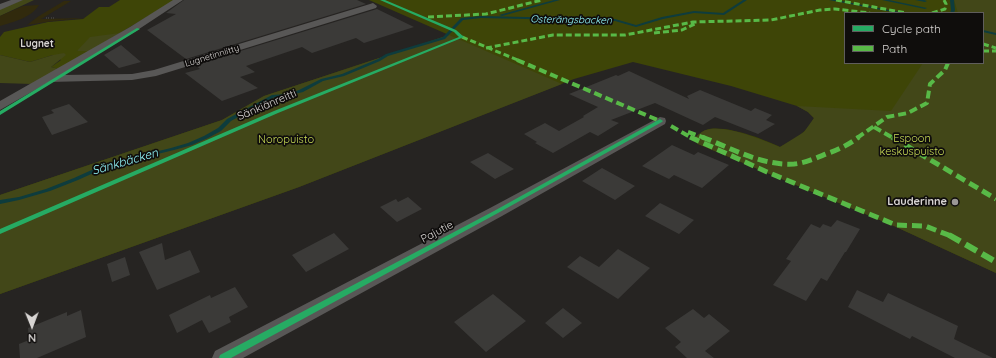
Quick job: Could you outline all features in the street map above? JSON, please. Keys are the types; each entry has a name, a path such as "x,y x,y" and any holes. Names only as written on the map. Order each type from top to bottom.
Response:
{"street":[{"path":"0,7 19,0"},
{"path":"0,106 133,29 178,0"},
{"name":"Lugnetinniitty","path":"46,79 132,77 156,73 373,6"},
{"name":"Pajutie","path":"223,358 496,212 660,121"}],"path":[{"path":"46,18 56,18"}],"green space":[{"path":"22,0 34,0 0,16 0,9"},
{"path":"120,0 175,0 120,33 77,51 90,51 59,69 51,67 61,60 53,55 30,62 0,55 0,37 4,32 48,22 83,19 99,7 109,7"},
{"name":"Espoon keskuspuisto","path":"369,0 996,0 996,273 894,226 698,144 693,139 701,132 706,130 723,129 743,133 780,147 800,135 808,128 814,118 808,112 797,106 731,86 633,62 574,79 299,187 0,294 0,195 222,120 264,96 449,35"},
{"path":"954,0 996,0 996,273 894,226 698,144 693,139 701,132 706,130 723,129 744,134 780,147 804,132 814,118 808,112 797,106 891,111 922,64 984,64 984,12 958,12"},
{"path":"120,33 90,51 77,51 90,37"},
{"name":"Noropuisto","path":"449,35 562,84 299,187 0,294 0,195 222,120 264,96"},
{"path":"64,53 66,55 51,67 59,69 32,84 0,83 0,55 30,62"}],"sand":[{"path":"64,1 71,1 41,19 85,18 27,25 39,16"},
{"path":"39,5 27,16 0,26 0,16 23,6"}],"building":[{"path":"184,0 357,0 366,4 186,59 147,30 176,14 166,13"},
{"path":"377,9 414,27 364,43 356,38 312,53 302,47 246,66 255,72 240,77 258,88 222,101 185,73 200,69 195,65"},
{"path":"121,45 141,62 119,68 104,55"},
{"path":"629,71 689,99 687,96 700,90 751,111 755,108 772,115 766,120 775,124 758,134 715,117 703,125 655,103 611,120 619,123 598,136 590,132 553,153 535,143 537,142 524,134 545,123 559,131 584,117 583,116 598,107 569,94"},
{"path":"69,104 88,122 52,135 42,117 54,113 51,110"},
{"path":"672,145 694,155 698,152 729,165 702,188 674,175 669,179 642,166"},
{"path":"488,153 514,169 495,179 470,162"},
{"path":"602,168 635,186 615,200 582,181"},
{"path":"408,197 422,209 397,222 380,207 396,199 398,202"},
{"path":"660,203 694,220 679,234 645,216"},
{"path":"837,220 860,229 827,281 821,278 806,301 773,285 791,261 786,259 811,224 820,228 823,224 831,227"},
{"path":"334,233 349,249 306,272 292,255"},
{"path":"162,243 165,260 190,250 200,272 157,290 139,252"},
{"path":"618,249 650,268 618,299 567,267 580,256 599,267"},
{"path":"125,257 130,275 112,282 107,264"},
{"path":"235,287 248,307 229,317 231,322 209,333 202,320 177,333 169,315 210,295 211,298"},
{"path":"857,290 883,302 888,293 958,326 954,339 993,358 955,358 912,336 910,339 848,307"},
{"path":"493,294 526,321 486,352 454,322"},
{"path":"563,308 582,323 563,338 545,323"},
{"path":"693,309 704,318 709,314 730,331 705,351 714,358 687,358 675,347 681,342 665,328"},
{"path":"81,310 86,337 37,358 20,358 19,344 29,340 28,328 67,312 67,316"}],"waterway":[{"path":"501,15 558,0"},
{"name":"Sänkbäcken","path":"0,202 19,199 48,190 107,165 190,144 219,130 229,120 274,96 287,95 301,91 322,80 343,75 379,60 387,55 444,38 462,19 481,17 615,20 636,26 662,18 694,12 724,14 745,0"},
{"path":"831,0 897,12"},
{"path":"884,0 925,8"},
{"path":"917,0 925,1"},
{"path":"952,0 952,12"},
{"path":"984,31 996,34"}],"marked path":[{"path":"428,17 486,14 542,0"},
{"path":"836,0 901,12"},
{"path":"935,12 945,9 946,4 944,0"},
{"path":"486,48 553,35 625,35 693,22 771,20 820,10 835,9 861,12"},
{"path":"654,33 682,30 695,24"},
{"path":"462,37 660,121"},
{"path":"984,44 996,48"},
{"path":"984,51 996,51"},
{"path":"688,132 767,162 795,164 812,160 847,146 887,117 908,113 927,103 930,84 945,70 948,64"},
{"path":"671,126 700,143 896,225 925,226 955,237 996,262"},
{"path":"874,127 996,199"}],"cycle path":[{"name":"Sänkiänreitti","path":"0,232 276,112 462,37 455,31 382,0"},
{"path":"0,113 138,29"},
{"path":"223,358 496,212 660,121"}],"place":[{"name":"Lauderinne","path":"955,202"}],"district":[{"name":"Lugnet","path":"37,44"}],"water label":[{"name":"Osterängsbacken","path":"571,20"}]}
